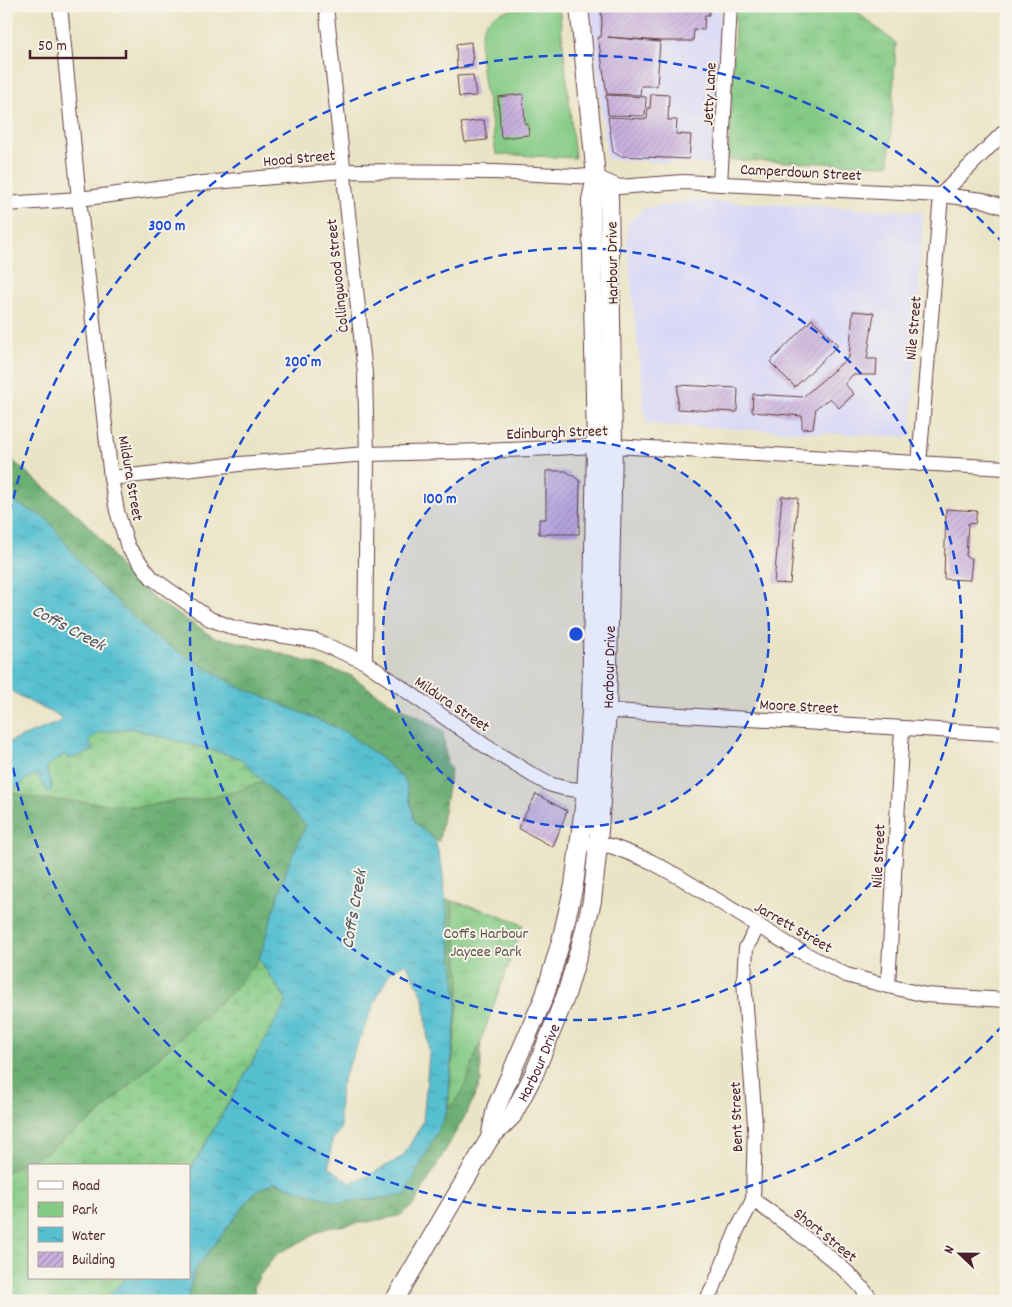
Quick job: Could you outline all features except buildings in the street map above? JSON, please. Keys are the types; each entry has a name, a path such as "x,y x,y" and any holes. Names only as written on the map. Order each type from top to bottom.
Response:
{"street":[{"name":"Mildura Street","path":"60,6 79,199 111,478 117,511 128,547 152,578 210,619 234,628 316,641 365,662 487,747 534,776 549,784 586,791"},
{"name":"Collingwood Street","path":"326,6 364,374 367,454 365,662"},
{"name":"Harbour Drive","path":"394,1301 490,1138 512,1116 534,1074 566,995 592,904 598,845 610,196 596,178 579,6"},
{"name":"Jetty Lane","path":"720,184 730,6"},
{"path":"941,195 1006,130"},
{"name":"Hood Street","path":"6,204 79,199 203,184 343,171 495,172 596,178"},
{"name":"Camperdown Street","path":"596,178 619,187 683,182 941,195 983,200 1006,208"},
{"name":"Nile Street","path":"919,464 941,195"},
{"name":"Edinburgh Street","path":"111,478 239,464 367,454 605,446 1006,468"},
{"name":"Harbour Drive","path":"490,1138 496,1108 546,995 561,941 571,896 599,711"},
{"name":"Moore Street","path":"599,711 1006,734"},
{"name":"Nile Street","path":"888,986 902,728"},
{"name":"Jarrett Street","path":"579,843 611,846 650,861 796,949 846,975 926,995 1006,1000"},
{"name":"Bent Street","path":"706,1301 737,1230 753,1200 755,1124 744,981 746,948 758,926"},
{"name":"Short Street","path":"753,1200 842,1267 872,1301"}],"shaded area":[{"path":"590,6 721,6 715,165 607,159"},
{"path":"692,200 923,212 911,437 646,424 627,243 627,224 645,208"}],"green space":[{"path":"559,6 575,158 496,154 481,61 480,43 483,29 488,20 496,14"},
{"path":"736,6 849,6 896,43 889,165 728,160"},
{"path":"6,455 81,518 101,539 121,569 157,601 214,637 260,647 350,675 389,702 443,731 447,765 451,769 439,841 435,840 415,823 405,779 344,731 233,684 154,637 93,579 47,520 6,498"},
{"path":"131,728 240,758 263,781 234,792 195,800 131,806 35,798 11,792 26,779 36,774 49,792 52,786 45,767 65,754 93,751 88,740 98,733"},
{"path":"263,781 306,825 288,865 259,959 232,992 172,1045 98,1115 42,1155 6,1172 6,791 35,798 131,806 195,800 234,792"},
{"path":"445,899 490,912 483,944 480,980 481,1082 468,1111 414,1205 399,1216 327,1228 277,1254 260,1275 254,1287 256,1301 187,1301 194,1271 254,1193 274,1182 340,1203 405,1195 457,1000"},
{"name":"Coffs Harbour Jaycee Park","path":"452,901 490,912 523,925 462,1092 448,1109 460,981"},
{"path":"259,959 287,1001 190,1170 190,1164 28,1164 28,1280 125,1280 102,1301 6,1301 6,1172 42,1155 98,1115 172,1045 232,992"}],"water":[{"name":"Coffs Creek","path":"6,498 47,519 93,579 154,637 233,684 344,731 383,760 405,780 415,823 435,840 442,867 457,1000 447,1112 405,1195 340,1203 274,1182 254,1193 194,1271 187,1301 102,1301 125,1280 190,1280 190,1170 287,1001 259,959 288,865 306,825 240,758 131,728 98,733 89,740 93,751 69,759 65,754 46,767 52,787 49,793 36,774 26,779 11,792 6,791 6,743 62,721 59,716 6,688","holes":["406,963 424,998 429,1054 423,1122 403,1156 370,1175 351,1183 329,1167 332,1141 341,1127 339,1115 341,1084 375,1002 390,972"]}]}
